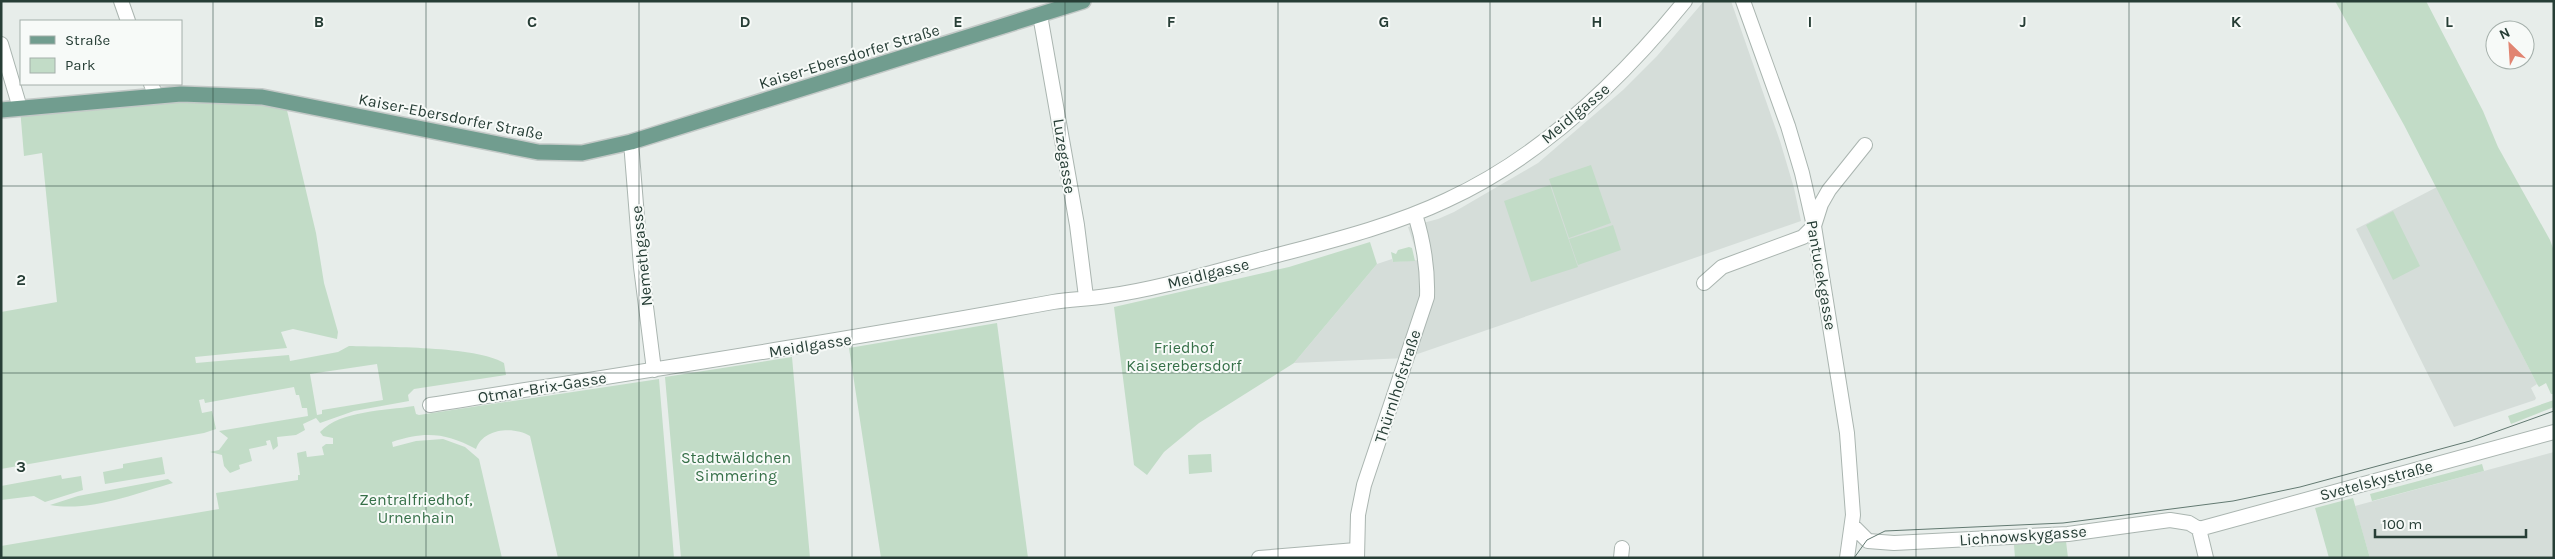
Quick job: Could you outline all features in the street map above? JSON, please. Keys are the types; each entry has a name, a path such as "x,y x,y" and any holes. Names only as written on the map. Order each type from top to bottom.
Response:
{"main road":[{"name":"Kaiser-Ebersdorfer Straße","path":"1,110 154,90 262,98 538,152 582,153 631,142 1084,1"}],"street":[{"path":"121,1 128,20"},
{"name":"Meidlgasse","path":"654,370 916,328 1086,297 1106,296 1215,272 1299,250 1415,214 1472,187 1524,154 1577,114 1618,77 1685,1"},
{"name":"Pantucekgasse","path":"1743,1 1788,126 1814,226 1844,407 1850,471 1852,525 1847,558"},
{"name":"Luzegasse","path":"1040,15 1053,78 1077,225 1086,297"},
{"path":"1,44 20,108"},
{"name":"Nemethgasse","path":"631,142 641,267 654,370"},
{"path":"1704,282 1722,266 1804,237 1814,226 1821,204 1830,190 1864,145"},
{"name":"Thürnlhofstraße","path":"1357,554 1358,515 1364,484 1427,297 1428,271 1425,247 1415,214"},
{"name":"Otmar-Brix-Gasse","path":"430,405 654,370"},
{"name":"Svetelskystraße","path":"2199,528 2554,432"},
{"name":"Lichnowskygasse","path":"1852,525 1868,541 1894,543 2059,534 2170,520 2189,523 2199,528"},
{"path":"2199,528 2206,558"},
{"path":"1259,558 1357,554"}],"shaded area":[{"path":"1704,1 1731,1 1780,141 1794,188 1801,221 1406,358 1294,363 1377,264 1392,259 1393,262 1419,260 1408,227 1438,219 1454,212 1538,163 1623,90 1657,56"},
{"path":"2437,187 2537,384 2531,388 2536,398 2535,400 2454,427 2356,229"},
{"path":"2554,452 2554,556 2370,558 2355,506"}],"green space":[{"path":"2335,1 2426,1 2483,111 2498,147 2550,240 2554,251 2554,394 2551,394 2546,383 2539,387 2537,384 2404,125"},
{"path":"156,96 285,102 316,233 324,283 338,332 337,339 293,329 281,332 287,348 195,357 196,363 289,355 290,361 338,352 349,346 406,347 452,350 491,357 504,363 506,375 414,389 408,395 409,401 354,411 320,423 316,418 303,424 305,430 296,435 277,437 278,446 273,450 270,440 266,441 267,445 249,449 252,461 239,465 240,469 230,473 224,466 222,455 210,452 219,450 228,438 219,431 308,416 307,408 302,408 299,395 296,395 294,387 205,403 204,399 199,400 202,413 212,411 216,429 204,433 1,469 1,312 57,302 42,153 24,156 20,108","holes":["377,364 383,400 322,410 322,414 317,415 310,374"]},
{"path":"1591,165 1611,223 1569,238 1549,179"},
{"path":"1550,185 1578,267 1531,282 1504,201"},
{"path":"2393,211 2420,266 2393,280 2366,225"},
{"path":"1613,225 1621,250 1578,265 1569,239"},
{"name":"Friedhof Kaiserebersdorf","path":"1370,242 1377,264 1294,363 1199,423 1164,452 1147,475 1134,465 1114,307 1289,267"},
{"path":"1412,248 1415,261 1393,262 1391,252 1396,254 1398,250"},
{"path":"997,323 1028,558 881,558 849,348"},
{"name":"Stadtwäldchen Simmering","path":"792,357 810,558 681,558 665,377"},
{"name":"Zentralfriedhof, Urnenhain","path":"659,379 674,558 558,558 530,436 508,430 492,433 485,437 476,449 455,440 435,435 415,436 392,442 393,447 416,441 443,439 465,447 479,459 502,558 1,558 1,546 219,509 216,493 298,480 298,475 300,475 297,453 306,451 307,457 324,455 322,447 326,444 333,444 333,438 323,436 320,432 339,419 351,415 414,406 416,414 419,415"},
{"path":"2554,400 2554,407 2511,424 2508,416"},
{"path":"1211,454 1212,472 1189,474 1188,455"},
{"path":"162,457 165,474 105,484 103,472 123,468 123,464"},
{"path":"2482,464 2484,471 2372,501 2370,494"},
{"path":"61,475 62,479 81,476 83,490 45,502 34,496 1,500 1,486"},
{"path":"168,479 173,483 112,501 81,506 65,507 50,505 78,496"},
{"path":"2353,498 2370,558 2329,558 2315,508"},
{"path":"2066,541 2068,558 2015,558 2014,545"}],"tram line":[{"path":"1854,558 1867,540 1885,531 2063,523 2233,501 2300,487 2470,441 2554,411"}]}
